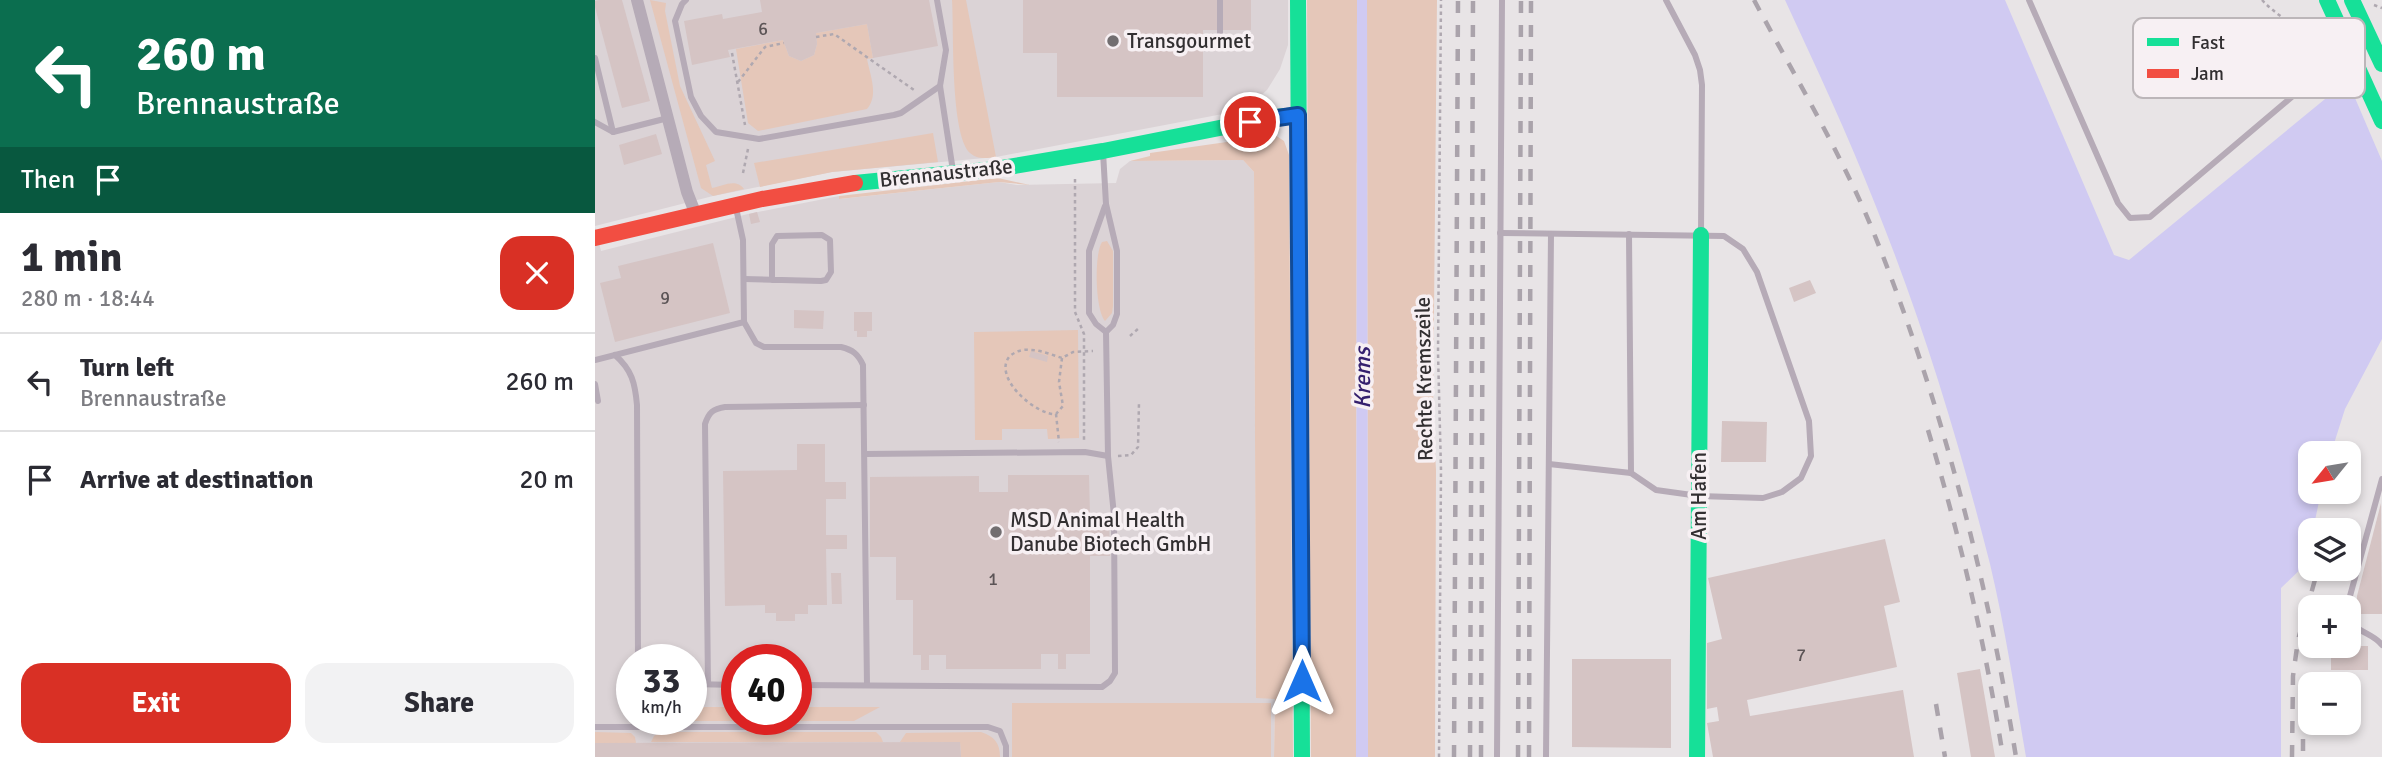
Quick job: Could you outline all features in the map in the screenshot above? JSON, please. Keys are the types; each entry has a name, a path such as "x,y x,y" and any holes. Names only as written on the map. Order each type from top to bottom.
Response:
{"main road":[{"path":"1298,0 1302,757"},
{"path":"2327,0 2335,18"},
{"path":"2352,0 2360,18"},
{"path":"2365,28 2382,64"},
{"path":"2365,84 2382,121"},
{"name":"Brennaustraße","path":"595,238 835,185 996,169 1298,115"},
{"name":"Am Hafen","path":"1697,757 1701,235"}],"street":[{"path":"637,0 687,192 696,215"}],"lane":[{"path":"686,0 675,21 691,97 701,116 716,132 759,139 894,115 940,86"},
{"path":"937,0 946,50 940,86 953,173"},
{"path":"1220,0 1220,34"},
{"path":"1497,757 1502,0"},
{"path":"1666,0 1700,70 1701,235"},
{"path":"2029,0 2118,203 2130,218 2150,217 2291,98"},
{"path":"595,58 613,132"},
{"path":"595,122 613,132 668,118"},
{"path":"812,685 1103,687 1111,681 1115,673 1114,515 1108,456 1106,332 1113,325 1117,314 1117,251 1106,204 1103,151"},
{"path":"1106,204 1089,251 1090,313 1096,324 1106,332"},
{"path":"736,206 743,240 744,322 756,343 764,347 851,349 859,356 863,365 867,685"},
{"path":"1500,233 1724,236 1743,249 1757,272 1809,421 1811,456 1801,478 1782,492 1763,498 1699,496 1656,490 1631,473 1549,464"},
{"path":"1546,757 1551,234"},
{"path":"1629,234 1631,473"},
{"path":"744,279 772,280 826,280 831,272 830,240 822,235 777,236 772,244 772,280"},
{"path":"595,360 744,322"},
{"path":"615,355 627,365 634,380 637,405 639,644"},
{"path":"595,384 598,401"},
{"path":"721,684 708,684 705,424 708,414 725,407 864,405"},
{"path":"865,454 1084,452 1108,456"},
{"path":"2350,595 2382,479"},
{"path":"2361,632 2375,636 2382,645"},
{"path":"595,726 988,727 1000,731 1006,746 1006,757"}],"path":[{"name":"Rechte Kremszeile","path":"1439,757 1441,0"},
{"path":"2262,0 2282,18"},
{"path":"816,37 834,34 924,97"},
{"path":"737,82 765,47 784,43"},
{"path":"732,53 749,152 743,173"},
{"path":"1130,336 1139,328"},
{"path":"1056,414 1041,411 1011,386 1004,368 1009,357 1020,351 1035,350 1062,358 1073,352 1093,351"},
{"path":"1060,452 1056,414 1063,405 1059,382 1062,358"},
{"path":"1108,456 1131,455 1138,447 1139,401"}],"shaded area":[{"path":"595,0 1288,0 1288,45 1280,69 1267,90 1250,105 1228,113 996,157 832,172 713,196 595,226"},
{"path":"650,0 666,3 665,11 680,86 715,161 706,165 712,188 733,183 744,189 713,196 701,188"},
{"path":"952,0 966,0 996,157 982,158 970,153 959,125 953,57"},
{"path":"1307,0 1357,0 1356,757 1311,757"},
{"path":"1367,0 1437,0 1433,416 1436,470 1435,757 1368,757"},
{"path":"867,24 873,58 867,59 873,91 867,109 758,131 748,123 736,49 783,40 789,56 801,61 814,55 816,33"},
{"path":"933,133 938,162 832,172 760,187 754,163"},
{"path":"1275,135 1284,141 1289,155 1293,757 1274,757 1275,699 1256,698 1254,172 1243,160 1130,161 1150,156 1150,153"},
{"path":"1243,160 1254,172 1256,698 1275,698 1274,757 595,757 595,227 601,251 748,214 839,196 840,199 999,182 1017,185 1116,183 1120,169 1130,161"},
{"path":"998,178 1030,185 999,182 839,199 839,196"},
{"path":"1107,241 1113,251 1113,306 1112,313 1105,321 1099,306 1097,269 1099,248 1102,242"},
{"path":"1078,330 1079,438 1048,439 1047,429 1002,429 1002,440 975,440 974,332"},
{"path":"1012,703 1271,703 1271,757 1012,757"},
{"path":"707,707 721,707 721,721 707,721"},
{"path":"812,707 880,707 854,721 812,721"},
{"path":"595,732 633,735 636,743 595,743"},
{"path":"707,732 721,732 721,735 812,735 812,732 876,732 883,742 651,742 654,736 707,735"},
{"path":"981,732 995,741 1000,757 961,757 960,742 900,742 906,733"}],"water":[{"name":"Krems","path":"1357,0 1367,0 1368,757 1356,757"},
{"path":"1785,0 2005,0 2114,255 2129,260 2326,98 2365,98 2365,64 2382,47 2382,339 2345,409 2335,441 2298,441 2298,504 2318,504 2316,518 2298,518 2298,572 2281,588 2281,757 2026,757 1990,564 1966,473 1939,382 1865,178"}],"pier":[{"path":"2382,43 2382,161 2355,98 2365,98 2365,59"}],"building":[{"path":"622,0 650,101 622,108 595,7 595,1"},
{"path":"760,0 929,0 938,46 873,58 867,24 816,33 814,55 801,61 789,56 783,40 728,50 730,57 692,65 684,21 722,14 723,19 762,12"},
{"name":"Transgourmet","path":"1023,0 1251,0 1251,30 1203,30 1203,97 1057,97 1057,53 1023,53"},
{"path":"656,134 662,154 624,165 619,145"},
{"path":"757,212 760,222 751,224 749,214"},
{"path":"713,243 730,313 615,342 600,283 621,278 618,266"},
{"path":"1810,280 1816,293 1794,302 1789,288"},
{"path":"794,310 824,311 823,329 794,328"},
{"path":"854,312 872,312 872,331 867,331 867,337 857,337 857,331 854,331"},
{"path":"1031,351 1048,356 1047,362 1029,357"},
{"path":"1722,421 1767,422 1766,462 1721,462"},
{"path":"797,444 825,444 825,482 846,482 846,499 826,499 826,535 847,535 847,549 826,549 827,605 808,605 808,614 795,614 795,621 776,621 776,613 765,613 765,605 725,606 723,471 797,470"},
{"path":"1008,475 1089,475 1090,515 1109,515 1110,556 1090,556 1090,654 1066,654 1066,669 1058,669 1058,654 1041,654 1041,669 946,669 946,655 929,655 929,670 921,670 921,655 913,655 913,600 896,600 896,557 870,557 870,477 979,476 979,492 1008,492"},
{"path":"2381,503 2382,614 2361,614 2361,595 2357,595"},
{"path":"1885,539 1900,602 1884,606 1897,667 1747,700 1750,716 1903,690 1914,757 1713,757 1707,723 1719,721 1717,707 1707,709 1707,643 1722,639 1708,578"},
{"path":"831,573 841,573 842,604 832,604"},
{"path":"2361,646 2368,646 2368,670 2331,670 2331,658 2361,658"},
{"path":"1572,659 1671,659 1671,748 1572,747"},
{"path":"1980,669 1995,757 1971,757 1957,673"},
{"path":"960,742 961,757 595,757 595,743"}],"railway":[{"path":"1454,757 1458,0"},
{"path":"1470,757 1473,0"},
{"path":"1518,757 1521,0"},
{"path":"1529,757 1531,0"},
{"path":"1754,0 1832,143 1860,202 1920,359 1976,556 2016,757"},
{"path":"1481,757 1483,162"},
{"path":"1928,430 1971,592 2003,757"},
{"path":"2292,757 2293,676 2298,640 2315,581"},
{"path":"1936,704 1945,757"},
{"path":"2303,739 2303,757"}],"traffic: fast":[{"path":"1298,0 1302,757"},
{"path":"2327,0 2335,18"},
{"path":"2352,0 2360,18"},
{"path":"2365,28 2382,64"},
{"path":"2365,84 2382,121"},
{"path":"855,183 996,169 1298,115"},
{"path":"1697,757 1701,235"}],"traffic: jam":[{"path":"595,238 762,199 855,183"}],"place":[{"name":"Transgourmet","path":"1113,41"},
{"name":"MSD Animal Health Danube Biotech GmbH","path":"996,532"}],"route":[{"path":"1250,122 1298,115 1302,681"}]}
